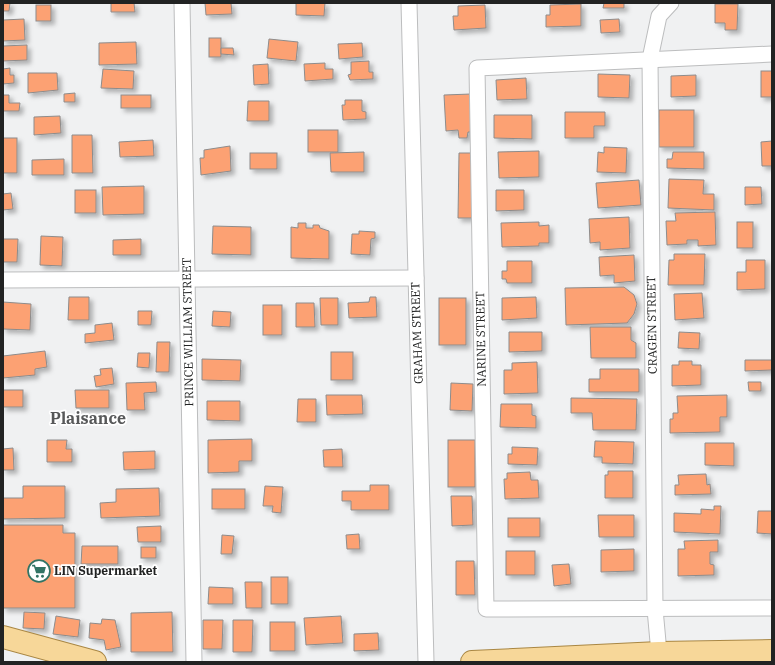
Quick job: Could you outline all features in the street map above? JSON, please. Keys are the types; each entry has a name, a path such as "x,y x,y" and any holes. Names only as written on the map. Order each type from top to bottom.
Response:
{"main road":[{"path":"3,637 95,662"},
{"path":"472,662 659,653 772,651"}],"street":[{"name":"PRINCE WILLIAM STREET","path":"182,3 194,662"},
{"name":"GRAHAM STREET","path":"409,3 426,662"},
{"name":"CRAGEN STREET","path":"659,653 655,609 650,59 659,16 671,3"},
{"path":"650,59 772,54"},
{"name":"NARINE STREET","path":"650,59 477,68 486,610 655,609"},
{"path":"3,280 416,278"},
{"path":"655,609 772,608"}],"building":[{"path":"3,3 10,3 9,11 3,11"},
{"path":"111,3 134,3 135,12 111,12"},
{"path":"205,3 231,3 232,14 206,15"},
{"path":"296,3 325,3 324,16 296,15"},
{"path":"604,3 624,3 624,8 603,8"},
{"path":"581,4 581,26 546,27 546,15 550,15 550,5"},
{"path":"715,4 738,4 737,30 725,30 725,23 715,23"},
{"path":"36,5 51,5 51,21 36,21"},
{"path":"485,5 486,28 454,30 453,16 458,16 458,6"},
{"path":"24,19 25,40 3,41 3,20"},
{"path":"619,19 620,32 601,33 600,20"},
{"path":"209,38 221,38 221,57 209,57"},
{"path":"269,39 298,42 296,61 267,58"},
{"path":"136,42 137,64 99,65 99,43"},
{"path":"362,43 363,57 339,59 338,44"},
{"path":"27,45 27,60 3,61 3,46"},
{"path":"221,48 233,48 234,55 221,54"},
{"path":"369,61 369,72 373,72 373,79 350,80 348,75 351,74 351,62"},
{"path":"325,63 325,69 333,69 333,79 305,81 304,64"},
{"path":"268,64 269,84 254,85 253,65"},
{"path":"10,68 10,75 14,75 14,83 3,84 3,69"},
{"path":"103,69 134,71 133,89 101,88"},
{"path":"761,71 772,71 772,97 761,97"},
{"path":"28,73 57,73 58,90 28,93"},
{"path":"598,74 630,75 629,98 598,97"},
{"path":"696,75 696,96 671,97 671,76"},
{"path":"526,78 527,99 497,100 496,80"},
{"path":"75,93 75,102 64,102 64,94"},
{"path":"471,94 473,132 468,132 467,138 459,138 458,130 446,131 444,95"},
{"path":"3,95 9,95 9,103 20,103 19,111 3,111"},
{"path":"121,95 151,95 151,108 121,108"},
{"path":"345,100 362,100 362,111 366,112 366,119 343,120 342,105 345,105"},
{"path":"248,101 269,101 269,121 247,121"},
{"path":"659,110 694,110 694,147 659,147"},
{"path":"565,112 605,112 605,126 594,126 594,138 565,138"},
{"path":"494,115 532,115 532,139 494,138"},
{"path":"60,116 61,133 34,135 34,117"},
{"path":"308,130 338,130 338,152 308,152"},
{"path":"72,135 92,135 93,173 72,173"},
{"path":"3,138 17,138 17,173 3,173"},
{"path":"153,140 154,156 120,157 119,142"},
{"path":"772,141 772,166 762,166 761,142"},
{"path":"230,146 231,171 201,175 200,158 204,158 204,150"},
{"path":"604,147 627,148 626,173 597,172 598,152 604,153"},
{"path":"539,151 539,177 499,178 498,152"},
{"path":"364,152 364,172 331,172 330,153"},
{"path":"673,152 704,152 704,169 667,168 667,159 672,159"},
{"path":"250,153 277,153 277,169 250,169"},
{"path":"459,153 475,153 474,218 458,218"},
{"path":"64,159 64,175 32,175 32,160"},
{"path":"669,179 704,180 703,194 714,194 714,210 668,208"},
{"path":"639,180 641,205 598,208 596,183"},
{"path":"144,186 144,214 103,215 102,187"},
{"path":"745,187 761,187 762,204 745,205"},
{"path":"75,190 96,190 96,213 75,213"},
{"path":"496,190 524,190 524,210 496,211"},
{"path":"11,193 13,209 3,210 3,194"},
{"path":"715,212 716,245 698,246 698,240 687,240 687,244 667,245 666,221 676,221 675,213"},
{"path":"629,217 630,248 600,250 600,242 590,243 589,219"},
{"path":"539,222 539,226 549,225 549,243 539,243 539,246 502,247 501,223"},
{"path":"737,222 753,222 753,248 737,248"},
{"path":"298,223 306,223 306,228 313,228 313,225 319,225 320,228 329,231 329,259 291,258 291,227 298,228"},
{"path":"213,226 251,227 251,255 212,254"},
{"path":"359,231 375,232 375,238 371,239 370,255 351,254 352,234 359,234"},
{"path":"41,236 63,237 62,266 40,265"},
{"path":"3,239 18,239 17,262 3,262"},
{"path":"141,239 141,255 113,255 113,240"},
{"path":"674,254 705,254 704,285 668,285 669,260 674,260"},
{"path":"634,255 635,281 614,283 614,275 600,276 599,257"},
{"path":"746,260 765,260 765,289 737,290 737,272 746,272"},
{"path":"507,261 532,261 532,283 507,283 506,279 502,279 502,271 507,271"},
{"path":"624,287 634,295 637,304 634,314 627,323 566,325 565,288"},
{"path":"702,293 704,318 675,320 674,294"},
{"path":"69,297 89,297 89,320 68,320"},
{"path":"370,297 376,297 377,317 349,318 348,303 369,302"},
{"path":"536,297 537,318 502,320 502,298"},
{"path":"320,298 338,298 338,325 321,325"},
{"path":"439,298 466,298 466,345 439,345"},
{"path":"3,302 31,304 30,330 3,329"},
{"path":"296,303 314,303 315,327 296,327"},
{"path":"263,305 282,305 282,335 263,335"},
{"path":"138,311 152,311 151,325 138,325"},
{"path":"213,311 231,312 230,327 212,326"},
{"path":"112,323 114,340 85,343 85,334 95,333 95,325"},
{"path":"590,327 631,327 631,340 636,343 636,358 591,358"},
{"path":"509,332 542,332 542,351 509,352"},
{"path":"679,332 700,333 699,349 678,348"},
{"path":"157,342 170,342 169,372 156,372"},
{"path":"45,351 47,367 35,369 35,375 3,378 3,356"},
{"path":"331,352 353,352 353,380 331,380"},
{"path":"138,353 150,353 149,368 137,367"},
{"path":"202,359 241,360 240,381 202,380"},
{"path":"745,360 772,360 772,370 745,371"},
{"path":"679,361 692,361 692,365 701,365 701,385 672,386 672,365 679,365"},
{"path":"537,362 538,393 504,394 504,370 512,370 512,363"},
{"path":"112,368 114,384 96,387 94,376 101,375 100,369"},
{"path":"600,369 639,369 639,392 589,392 589,379 600,379"},
{"path":"156,382 157,392 144,393 145,410 127,410 126,383"},
{"path":"748,382 761,382 761,391 749,391"},
{"path":"451,383 473,384 472,411 450,410"},
{"path":"3,390 23,390 23,407 3,407"},
{"path":"75,390 109,390 109,408 76,408"},
{"path":"326,395 362,395 363,414 327,415"},
{"path":"727,395 727,417 720,417 720,432 670,433 670,419 673,419 673,413 678,413 677,396"},
{"path":"571,398 637,399 636,430 593,430 592,413 571,413"},
{"path":"298,399 316,399 316,422 297,422"},
{"path":"207,401 240,401 240,421 207,420"},
{"path":"501,404 532,404 532,415 536,416 536,428 500,427"},
{"path":"252,439 252,461 239,461 239,472 208,473 208,440"},
{"path":"47,440 67,440 66,449 72,449 72,462 47,462"},
{"path":"448,440 475,440 475,487 448,487"},
{"path":"595,441 634,442 633,464 602,463 602,457 594,457"},
{"path":"705,443 734,443 734,466 705,465"},
{"path":"512,447 538,448 537,465 508,464 508,454 512,454"},
{"path":"13,448 14,470 3,470 3,449"},
{"path":"342,449 343,467 324,467 323,450"},
{"path":"155,451 155,469 124,470 123,452"},
{"path":"608,471 633,471 633,498 605,498 605,475 608,475"},
{"path":"530,472 531,480 538,480 539,498 505,499 504,479 507,479 507,473"},
{"path":"706,474 707,485 710,484 711,494 675,495 675,485 679,485 678,475"},
{"path":"370,485 389,485 389,510 351,510 351,501 342,501 342,491 370,491"},
{"path":"23,486 65,486 65,518 3,519 3,498 23,498"},
{"path":"265,486 283,487 281,513 272,512 273,506 263,506"},
{"path":"159,488 160,516 101,518 100,503 116,502 116,489"},
{"path":"212,489 245,489 245,509 212,509"},
{"path":"451,496 472,496 473,525 452,526"},
{"path":"714,506 721,506 720,534 674,532 674,513 701,514 701,509 714,510"},
{"path":"758,511 772,511 772,534 757,533"},
{"path":"598,515 634,515 634,537 599,537"},
{"path":"508,518 540,518 540,537 508,537"},
{"name":"LIN Supermarket","path":"3,525 63,525 63,533 75,533 75,608 3,608"},
{"path":"161,526 161,542 138,542 137,527"},
{"path":"359,534 360,549 347,549 346,535"},
{"path":"222,535 234,536 232,554 221,554"},
{"path":"718,540 718,552 710,552 710,564 714,565 714,575 678,576 678,549 685,549 684,541"},
{"path":"82,546 118,546 118,564 81,564"},
{"path":"141,547 156,547 156,558 141,558"},
{"path":"634,549 634,571 601,572 601,550"},
{"path":"506,551 535,551 535,575 506,575"},
{"path":"456,561 474,561 475,595 456,595"},
{"path":"569,564 571,584 554,586 552,565"},
{"path":"271,577 288,577 288,604 271,604"},
{"path":"245,582 262,582 262,608 246,608"},
{"path":"209,587 233,588 233,604 208,604"},
{"path":"24,612 45,613 44,629 23,628"},
{"path":"172,612 173,652 131,652 131,613"},
{"path":"56,616 80,620 78,637 53,634"},
{"path":"341,616 343,643 306,645 304,618"},
{"path":"102,619 115,620 121,647 106,650 104,640 89,638 90,623 101,624"},
{"path":"203,620 223,620 222,649 203,649"},
{"path":"233,620 253,620 252,652 233,652"},
{"path":"270,622 295,622 295,651 270,651"},
{"path":"378,633 379,650 354,651 354,634"}],"place":[{"name":"LIN Supermarket","path":"39,571"}],"district":[{"name":"Plaisance","path":"88,418"}]}
